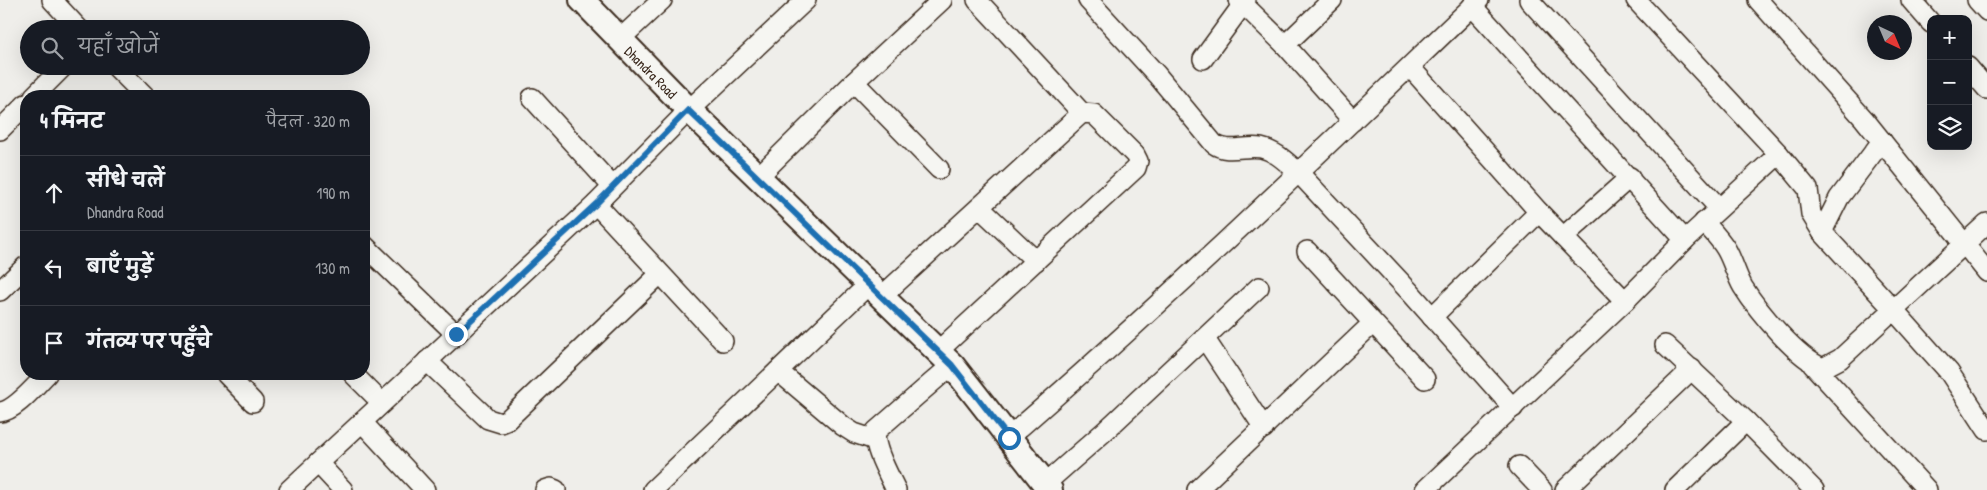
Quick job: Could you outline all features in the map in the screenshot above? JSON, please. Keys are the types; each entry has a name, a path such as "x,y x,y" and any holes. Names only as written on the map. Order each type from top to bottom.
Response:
{"street":[{"path":"52,0 71,20"},
{"name":"Dhandra Road","path":"582,0 688,110 945,358 1048,487"},
{"path":"619,40 662,0"},
{"path":"289,490 596,204 688,110 806,0"},
{"path":"758,177 854,82 942,0"},
{"path":"896,490 875,440 876,431 1036,261 1138,164 1136,155 1104,127 1094,114 1082,113 977,0"},
{"path":"1088,0 1157,75 1214,144 1225,149 1261,148 1280,157 1298,172 1513,408"},
{"path":"1285,45 1332,0"},
{"path":"1529,0 1720,208"},
{"path":"1636,0 1779,154 1806,186 1809,193 1813,220 1949,372 1987,430"},
{"path":"1758,0 1882,141 1987,272"},
{"path":"1911,0 1927,18"},
{"path":"1977,0 1987,11"},
{"path":"1203,59 1243,1 1353,121"},
{"path":"1009,438 1065,389 1353,121 1475,3 1685,240"},
{"path":"1410,67 1539,212 1625,301"},
{"path":"1972,72 1987,89"},
{"path":"40,90 55,75"},
{"path":"124,75 139,90"},
{"path":"854,82 939,169"},
{"path":"532,98 612,186"},
{"path":"0,130 20,110"},
{"path":"653,490 778,371 874,291 980,208 1082,113"},
{"path":"1822,232 1834,205 1882,141"},
{"path":"1425,490 1625,301 1685,240 1779,154"},
{"path":"1563,237 1630,177"},
{"path":"1810,202 1834,205"},
{"path":"596,204 723,341"},
{"path":"980,208 1036,261"},
{"path":"1432,317 1539,212"},
{"path":"1704,222 1726,249 1742,285 1752,301 1927,490"},
{"path":"1812,364 1823,368 1840,359 1987,223"},
{"path":"370,251 456,334"},
{"path":"1307,251 1425,379"},
{"path":"0,291 20,272"},
{"path":"427,361 488,419 501,423 506,421 660,274"},
{"path":"1048,487 1259,287"},
{"path":"1197,490 1373,323"},
{"path":"1205,339 1264,428"},
{"path":"1665,344 1746,421 1803,486"},
{"path":"1565,490 1692,369"},
{"path":"778,371 843,426 854,433 875,440"},
{"path":"0,412 8,411 42,380"},
{"path":"232,380 253,402"},
{"path":"359,380 382,403"},
{"path":"1675,490 1746,421"},
{"path":"362,422 426,490"},
{"path":"318,463 343,490"},
{"path":"1518,466 1542,490"},
{"path":"545,490 551,488 556,490"}],"route":[{"path":"456,334 596,204 688,110 952,365 1009,438"}]}
